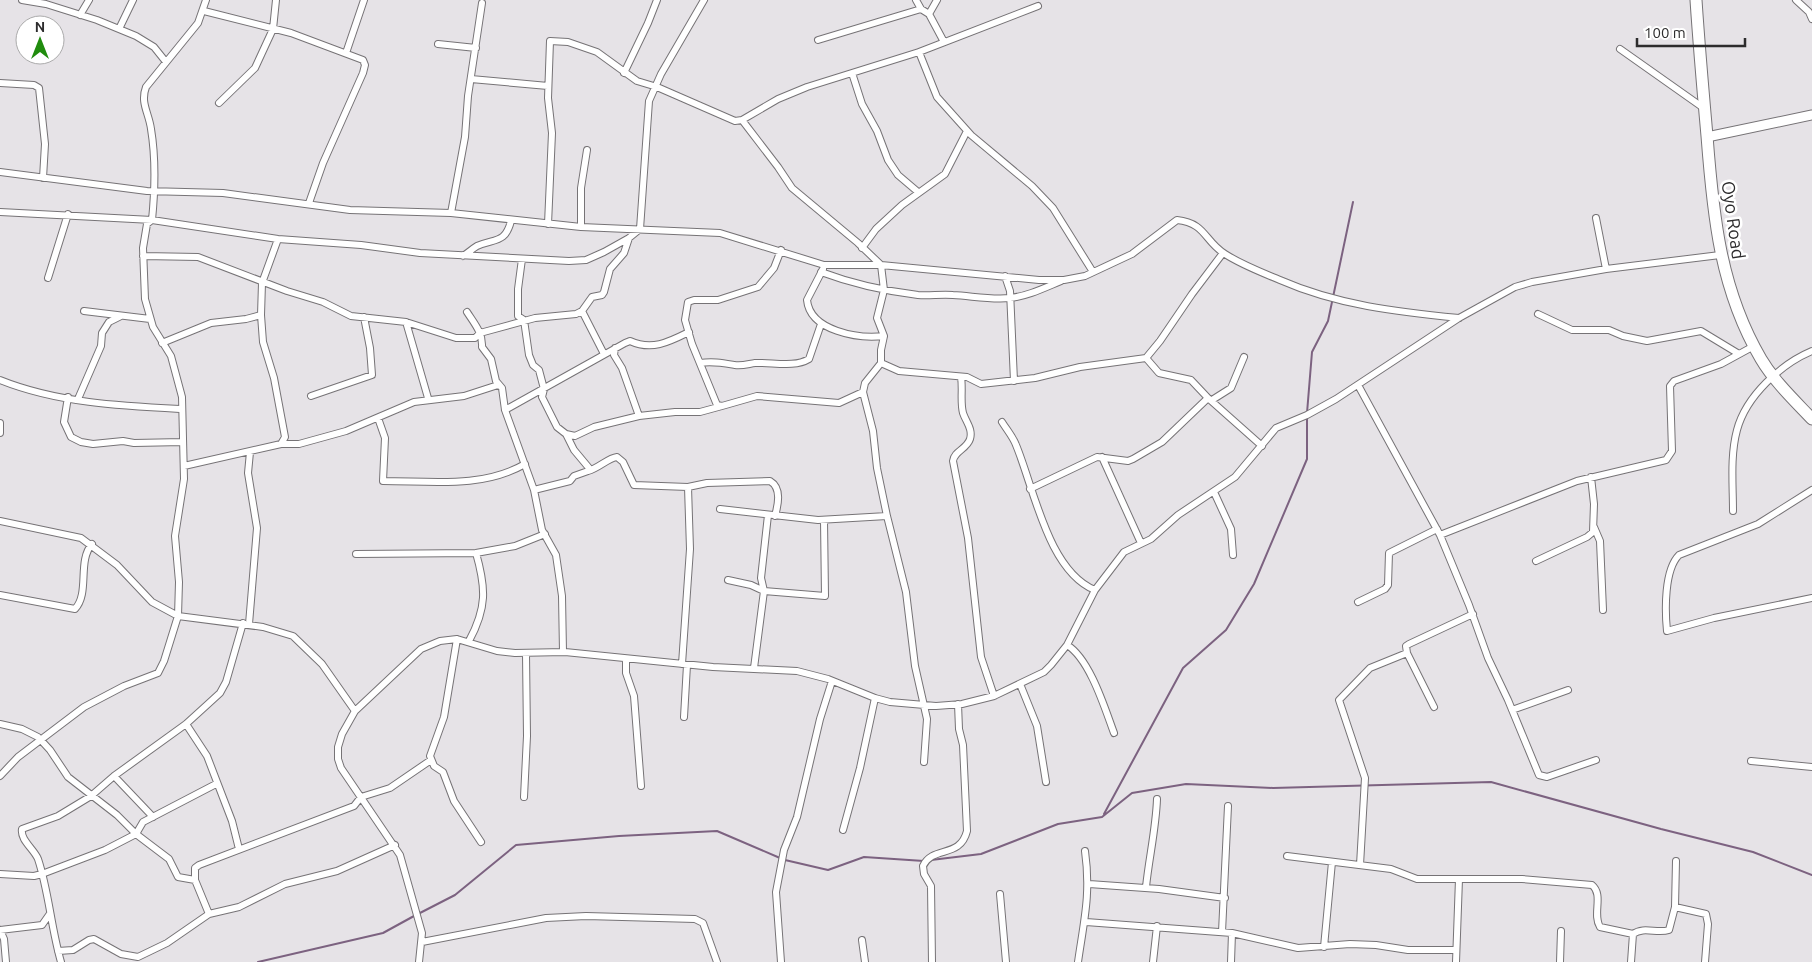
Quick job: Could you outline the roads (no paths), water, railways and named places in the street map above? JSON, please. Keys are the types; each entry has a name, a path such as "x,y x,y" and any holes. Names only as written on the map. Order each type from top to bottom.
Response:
{"highway":[{"name":"Oyo Road","path":"1696,0 1711,194 1720,255 1733,302 1754,346 1773,376 1812,419"}],"street":[{"path":"22,0 46,4 119,29 147,42 166,62"},
{"path":"80,15 88,0"},
{"path":"119,29 133,0"},
{"path":"0,776 18,756 42,741 95,700 158,673 164,661 178,616 179,582 175,536 180,514 184,466 182,397 171,356 150,319 145,299 144,234 147,224 152,220 155,190 151,129 143,94 146,87 198,23 204,11 206,0"},
{"path":"219,103 255,68 272,29 276,0"},
{"path":"346,53 364,0"},
{"path":"624,73 657,0"},
{"path":"0,212 68,214 152,220 278,239 361,244 420,253 522,259 586,260 630,238 640,229 649,101 657,87 661,74 704,0"},
{"path":"916,0 921,9 929,14 944,42"},
{"path":"929,14 937,0"},
{"path":"1796,0 1811,10 1812,19"},
{"path":"451,214 465,137 482,3"},
{"path":"548,224 552,133 548,86 550,41 568,42 597,52 624,73 644,84 657,87 729,120 742,120 778,99 807,86 919,52 1038,6"},
{"path":"818,40 921,9"},
{"path":"204,11 272,29 363,60 365,65 322,164 309,203"},
{"path":"438,44 476,48"},
{"path":"1620,48 1705,109"},
{"path":"919,52 937,97 967,131 1032,186 1053,208 1092,272"},
{"path":"852,73 862,104 877,131 888,160 898,175 918,192"},
{"path":"471,79 548,86"},
{"path":"0,83 34,85 39,88 46,144 43,178"},
{"path":"1707,138 1812,115"},
{"path":"742,120 778,166 792,188 881,266 884,290 877,318 884,336 881,363 865,382 863,392 873,431 877,468 887,516 906,592 915,666 925,705 927,719 924,762"},
{"path":"862,248 876,229 918,192 945,174 967,131"},
{"path":"582,227 581,188 587,150"},
{"path":"0,172 155,190 223,193 350,210 451,214 582,227 720,233 780,250 823,268 840,279 884,290 920,295 1010,298 1036,292 1064,280"},
{"path":"48,278 68,214"},
{"path":"1596,218 1606,269"},
{"path":"823,268 881,266 1039,280 1064,280 1077,278 1132,254 1177,220 1189,221 1198,226 1223,253 1281,281 1320,296 1389,311 1459,318"},
{"path":"463,256 477,246 499,240 506,234 510,221"},
{"path":"143,256 198,257 263,282 323,302 351,316 406,322 456,338 475,338 480,334 524,320 576,314 582,311 592,297 602,295 604,292 610,269 624,254 630,238"},
{"path":"278,239 263,282 261,315 263,342 274,378 284,424 285,437 281,444"},
{"path":"722,406 717,405 714,401 685,320 688,302 694,300 718,300 758,287 774,268 780,250"},
{"path":"881,363 899,372 961,377 981,384 1060,374 1080,367 1146,358 1223,253"},
{"path":"420,962 422,933 404,866 395,846 341,768 338,758 342,734 355,711 421,650 440,641 457,639 469,641 497,651 526,654 563,652 684,665 797,671 832,681 875,698 925,705 958,704 994,696 1044,672 1067,645 1095,590 1124,552 1164,529 1178,515 1235,477 1276,428 1307,415 1459,318 1515,287 1532,282 1606,269 1720,255"},
{"path":"522,259 518,316 524,320 529,355 539,370 544,389 542,397 545,405 557,427 566,434 575,436 594,427 639,416 700,412 757,396 839,403 845,398 863,392"},
{"path":"840,279 841,266"},
{"path":"823,268 806,300 810,311 821,324 860,335 884,336"},
{"path":"1005,276 1010,298 1014,381"},
{"path":"84,310 150,319"},
{"path":"582,311 604,354"},
{"path":"467,312 483,338 482,347 491,359 498,385 503,393 505,410 534,490 545,534 556,555 562,596 563,652"},
{"path":"1538,314 1572,330 1609,330 1623,336 1646,341 1701,331 1739,354"},
{"path":"162,343 211,323 246,319 261,315"},
{"path":"78,399 101,346 102,334 109,322 121,316"},
{"path":"311,396 372,375 370,348 364,317"},
{"path":"406,322 428,398"},
{"path":"700,363 720,362 746,365 753,363 781,364 806,362 810,359 821,324"},
{"path":"505,410 630,341 637,344 660,346 689,332"},
{"path":"1358,602 1385,589 1388,585 1389,553 1439,532 1591,477 1660,462 1671,456 1670,386 1674,380 1721,364 1754,346"},
{"path":"615,348 614,355 622,368 639,416"},
{"path":"1733,511 1734,448 1739,425 1750,404 1773,376 1812,350"},
{"path":"1030,489 1094,458 1102,457 1128,461 1162,442 1210,399 1231,388 1244,357"},
{"path":"1146,358 1160,373 1191,380 1262,446"},
{"path":"961,377 963,414 969,426 970,437 968,444 955,455 953,461 968,538 981,657 994,696"},
{"path":"0,380 37,394 129,406 182,410"},
{"path":"1358,384 1439,532 1473,614 1488,658 1541,776 1549,776 1596,760"},
{"path":"184,466 281,444 299,444 346,431 414,402 428,398 464,396 498,385"},
{"path":"68,397 64,422 72,437 81,442 93,444 123,441 134,443 183,442"},
{"path":"378,418 385,438 383,481 441,483 487,479 511,472 525,464"},
{"path":"1002,422 1016,444 1030,489 1056,550 1084,585 1095,590"},
{"path":"0,423 0,433"},
{"path":"566,434 574,450 589,468 588,471"},
{"path":"61,962 49,914 42,874 33,850 22,837 22,829 58,816 92,796 114,776 186,724 220,693 226,682 246,624 257,528 248,472 250,452"},
{"path":"534,490 570,481 574,476 598,469 612,458 617,457 623,462 634,485 688,487 707,482 770,481 776,487 778,495 771,515 761,578 764,592 754,668"},
{"path":"1102,457 1141,543"},
{"path":"1536,561 1588,537 1593,532 1594,504 1591,477"},
{"path":"684,717 684,665 690,549 688,487"},
{"path":"1812,490 1758,524 1679,555 1672,561 1666,597 1667,631 1714,618 1812,598"},
{"path":"1214,492 1231,528 1232,555"},
{"path":"720,509 824,520 887,516"},
{"path":"0,520 60,535 81,538 92,544 117,565 152,602 178,616 246,624 293,636 322,664 355,711"},
{"path":"728,580 751,585 764,592 825,596 824,520"},
{"path":"1594,526 1600,541 1603,610"},
{"path":"356,554 476,553 515,546 545,534"},
{"path":"0,595 75,609 80,602 87,552 92,544"},
{"path":"469,641 480,620 483,597 482,577 476,553"},
{"path":"1434,707 1407,653 1406,646 1473,614"},
{"path":"457,639 444,717 432,750 431,760 434,766 443,772 454,801 481,842"},
{"path":"1067,645 1073,648 1089,673 1114,733"},
{"path":"1360,865 1365,778 1339,700 1370,668 1407,653"},
{"path":"524,797 527,736 526,654"},
{"path":"626,659 626,673 634,696 641,786"},
{"path":"781,962 775,901 779,871 790,830 797,817 820,719 832,681"},
{"path":"1020,684 1037,726 1046,782"},
{"path":"1512,710 1568,690"},
{"path":"843,830 860,768 875,698"},
{"path":"932,962 931,886 924,874 923,866 929,858 962,844 967,831 964,745 959,729 958,704"},
{"path":"0,724 29,732 42,741 68,776 168,859 178,878 195,880"},
{"path":"186,724 207,756 216,784 232,821 239,849"},
{"path":"209,914 195,880 194,871 199,865 354,806 361,797 390,788 431,760"},
{"path":"1751,761 1812,767"},
{"path":"114,776 153,817"},
{"path":"0,874 34,876 105,850 136,834 143,822 216,784"},
{"path":"1146,888 1157,798"},
{"path":"1222,932 1228,806"},
{"path":"58,951 72,950 94,939 121,954 138,957 167,943 209,914 239,907 285,884 337,871 395,846"},
{"path":"1078,962 1086,922 1089,884 1085,851"},
{"path":"1287,856 1391,869 1411,879 1522,879 1592,885 1598,894 1598,923 1600,927 1633,934 1640,930 1669,930 1675,907 1676,861"},
{"path":"1324,946 1332,862"},
{"path":"1456,962 1460,879"},
{"path":"1089,884 1146,888 1225,898"},
{"path":"1000,894 1006,962"},
{"path":"1675,907 1706,914 1708,924 1705,962"},
{"path":"6,962 4,939 0,930 42,925 49,914"},
{"path":"422,942 546,918 586,916 695,919 703,923 717,962"},
{"path":"1086,922 1232,933 1298,948 1336,944 1376,945 1408,950 1456,950"},
{"path":"1153,962 1157,926"},
{"path":"1560,962 1561,931"},
{"path":"1231,962 1232,933"},
{"path":"1631,962 1633,934"},
{"path":"862,940 865,962"}],"waterway":[{"path":"1307,413 1312,352 1328,321 1353,202"},
{"path":"1104,814 1183,668 1226,630 1254,584 1307,459 1307,417"},
{"path":"931,860 981,854 1058,824 1102,817 1132,793 1186,784 1273,788 1491,782 1661,829 1753,852 1812,875"},
{"path":"418,914 455,895 516,845 619,836 717,831 780,858"},
{"path":"785,860 828,870 864,857 924,861"},
{"path":"258,962 383,933 414,916"}]}
